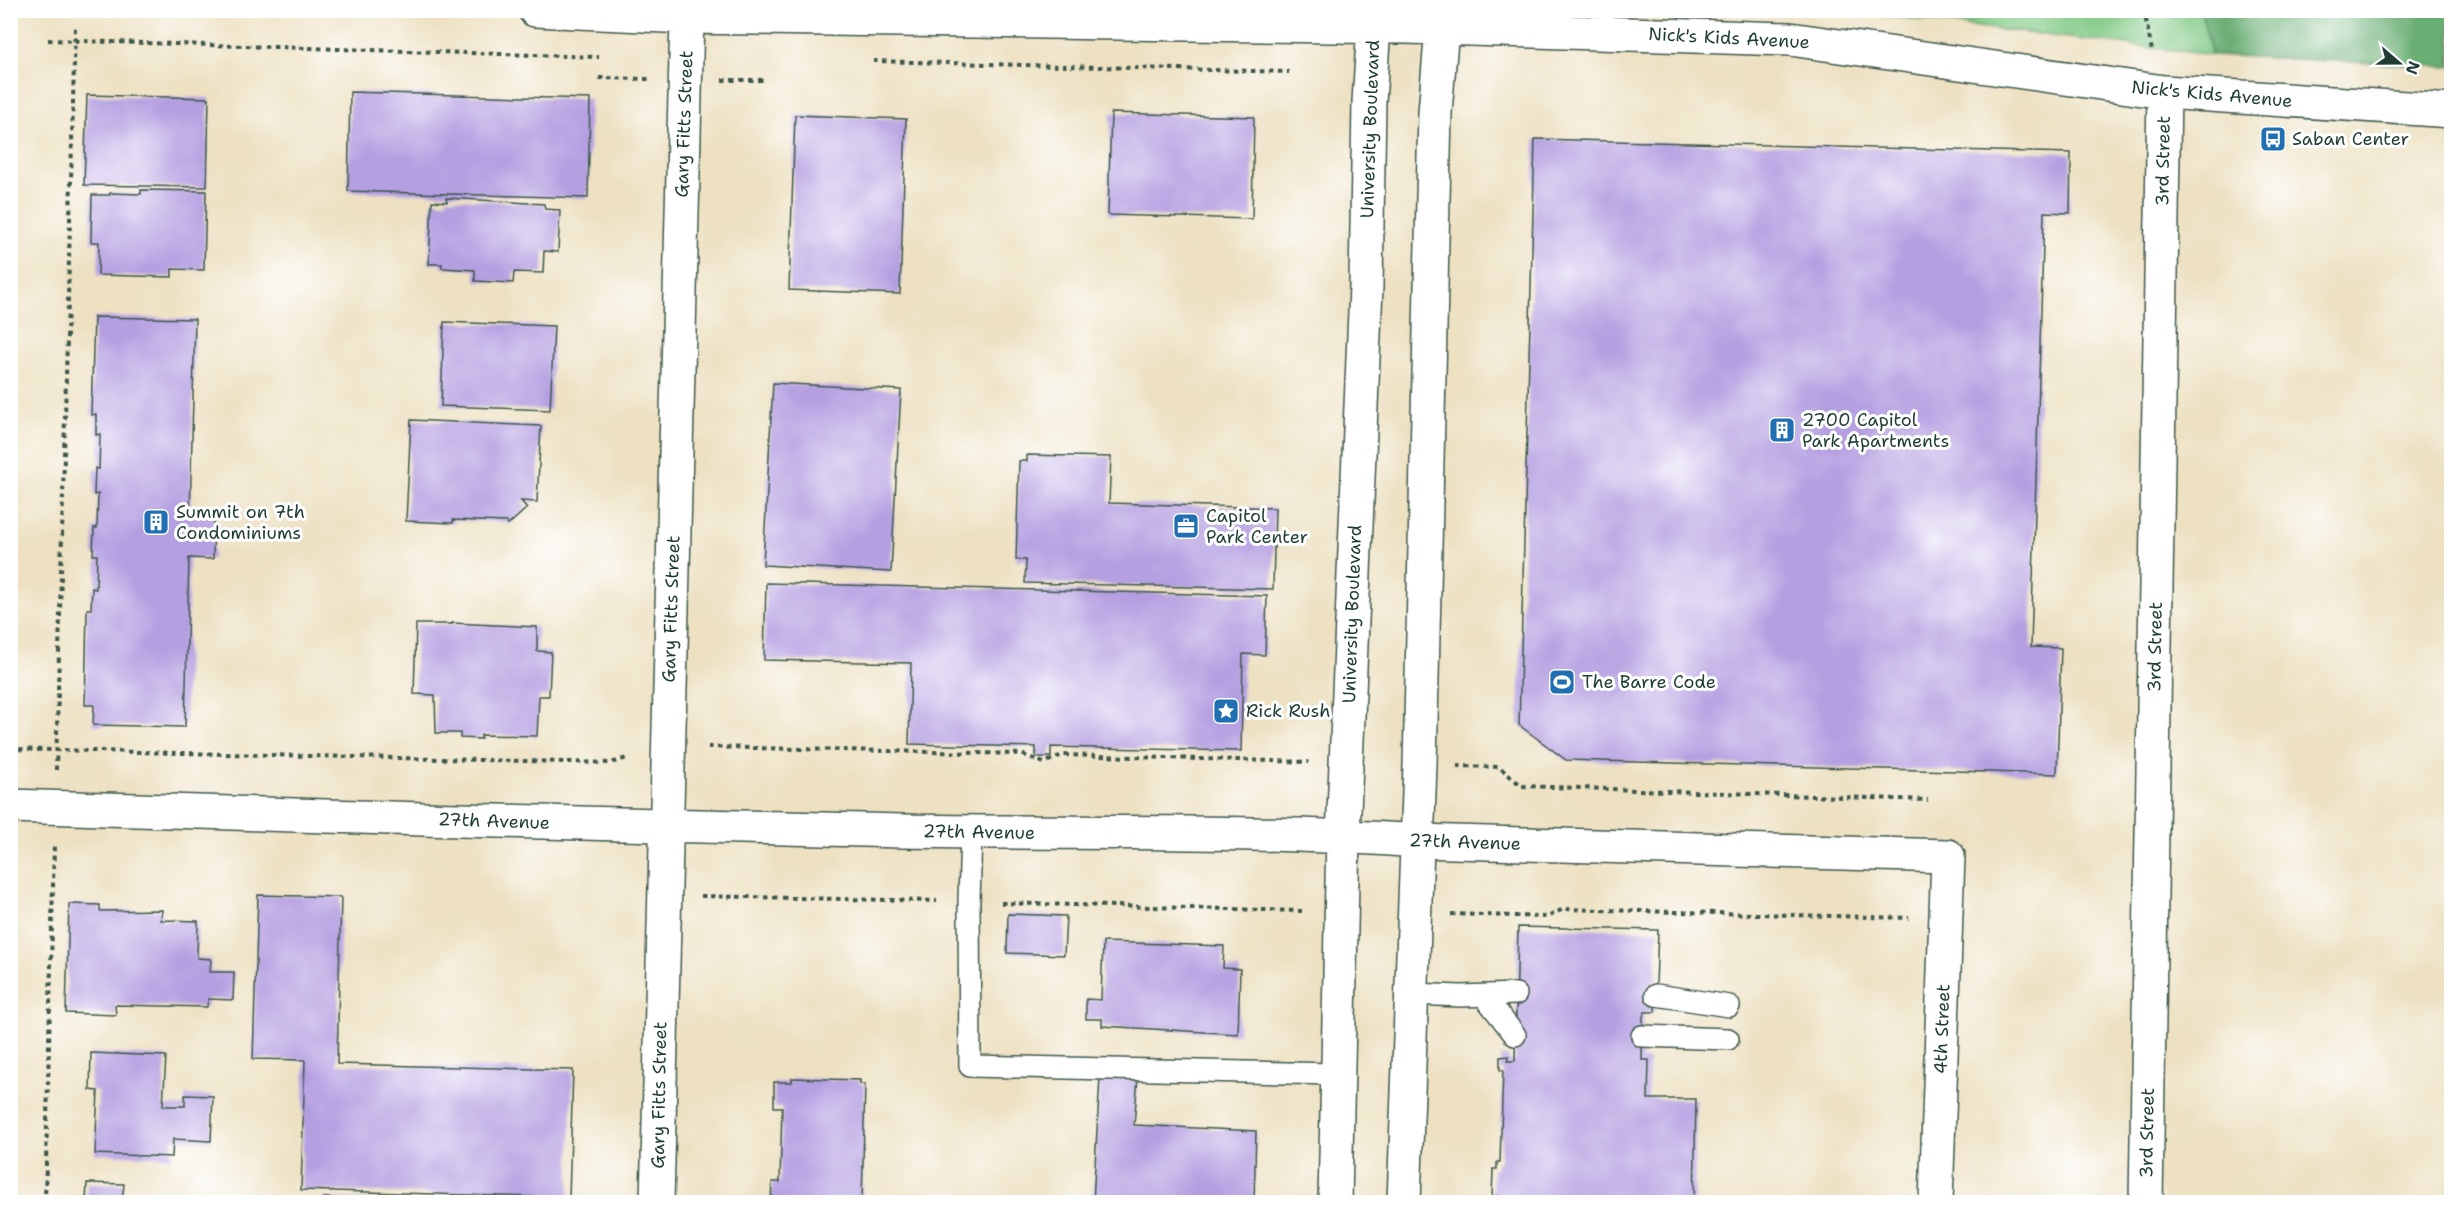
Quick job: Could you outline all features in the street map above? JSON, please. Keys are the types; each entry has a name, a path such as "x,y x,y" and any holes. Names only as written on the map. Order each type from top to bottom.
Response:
{"street":[{"name":"Nick's Kids Avenue","path":"535,10 1374,26 1790,39 2164,92 2451,111"},
{"name":"Gary Fitts Street","path":"657,1203 687,12"},
{"name":"University Boulevard","path":"1335,1203 1343,836 1366,287 1369,102 1374,26"},
{"path":"1404,1203 1418,841 1435,132 1442,28"},
{"name":"3rd Street","path":"2146,1203 2164,92"},
{"name":"27th Avenue","path":"10,806 666,826 1343,836 1418,841 1948,856"},
{"name":"4th Street","path":"1936,1203 1948,856"}],"lane":[{"path":"971,832 970,1066 1337,1074"},
{"path":"1412,994 1485,996 1516,994"},
{"path":"1656,995 1728,1005"},
{"path":"1485,996 1515,1035"},
{"path":"1642,1036 1728,1038"}],"path":[{"path":"45,1203 75,24"},
{"path":"48,40 599,57"},
{"path":"862,61 1289,72"},
{"path":"10,749 611,763 668,746 1021,754 1044,763 1062,755 1346,762"},
{"path":"1420,765 1499,767 1522,786 1928,800"}],"green space":[{"path":"1844,11 2201,11 2212,55"},
{"path":"2201,11 2451,11 2451,67 2212,55"}],"building":[{"path":"350,92 590,99 588,198 348,191"},
{"path":"87,95 209,98 207,187 84,185"},
{"path":"1111,113 1254,117 1252,219 1108,215"},
{"path":"795,115 906,119 900,294 789,290"},
{"name":"2700 Capitol Park Apartments","path":"1535,139 2071,153 2070,213 2044,212 2031,647 2061,648 2057,774 1566,760 1519,725"},
{"path":"141,190 206,191 204,270 172,269 172,277 98,275 99,242 91,242 92,195 141,194"},
{"path":"446,198 544,204 545,209 560,210 558,252 544,251 543,273 514,272 513,283 475,281 475,270 442,268 442,264 429,264 432,201 447,202"},
{"name":"Summit on 7th Condominiums","path":"94,317 195,319 190,516 214,516 213,559 189,558 185,727 93,725 94,705 85,705 87,609 91,609 92,588 96,589 97,555 93,555 98,494 94,495 95,468 99,469 100,434 96,435 96,414 91,415"},
{"path":"444,322 554,326 550,410 441,406"},
{"path":"773,383 901,390 891,572 763,565"},
{"path":"411,420 541,426 537,502 521,501 527,508 508,525 506,522 406,521"},
{"path":"1027,455 1111,457 1109,503 1275,508 1273,589 1025,583 1026,560 1016,560 1019,461 1027,461"},
{"path":"766,583 1267,596 1265,655 1243,654 1241,751 1051,747 1051,757 1036,757 1036,747 909,744 911,663 764,660"},
{"path":"452,623 537,627 537,651 551,652 549,696 539,696 537,736 481,735 481,739 460,738 460,733 436,733 435,695 414,694 416,624"},
{"path":"258,895 341,897 337,1064 573,1070 569,1198 301,1190 305,1060 253,1059"},
{"path":"69,904 100,905 100,911 162,910 161,920 198,921 197,958 211,959 210,972 234,972 233,1000 208,999 207,1007 115,1005 116,1015 66,1013"},
{"path":"1008,914 1066,916 1064,955 1007,953"},
{"path":"1518,927 1658,930 1655,1012 1645,1012 1643,1017 1642,1060 1649,1060 1648,1099 1696,1099 1694,1202 1499,1202 1500,1196 1492,1196 1493,1169 1497,1169 1497,1162 1500,1162 1503,1070 1500,1070 1500,1057 1509,1056 1508,1061 1515,1061"},
{"path":"1103,942 1224,946 1223,968 1240,969 1238,1034 1102,1026 1102,1019 1086,1019 1086,999 1101,1000"},
{"path":"91,1053 166,1056 163,1106 185,1106 185,1095 213,1096 211,1141 173,1139 172,1157 95,1154 98,1091 90,1090"},
{"path":"1100,1077 1138,1077 1134,1125 1256,1131 1254,1202 1093,1202"},
{"path":"792,1078 860,1080 860,1084 865,1084 862,1202 771,1202 772,1182 780,1182 782,1107 774,1107 774,1082 792,1082"},
{"path":"87,1183 124,1184 122,1202 86,1202"},
{"path":"324,1198 390,1201 324,1202"}],"place":[{"name":"Saban Center","path":"2273,139"},
{"name":"2700 Capitol Park Apartments","path":"1782,430"},
{"name":"Summit on 7th Condominiums","path":"156,522"},
{"name":"Capitol Park Center","path":"1186,526"},
{"name":"The Barre Code","path":"1562,682"},
{"name":"Rick Rush","path":"1226,711"}]}
